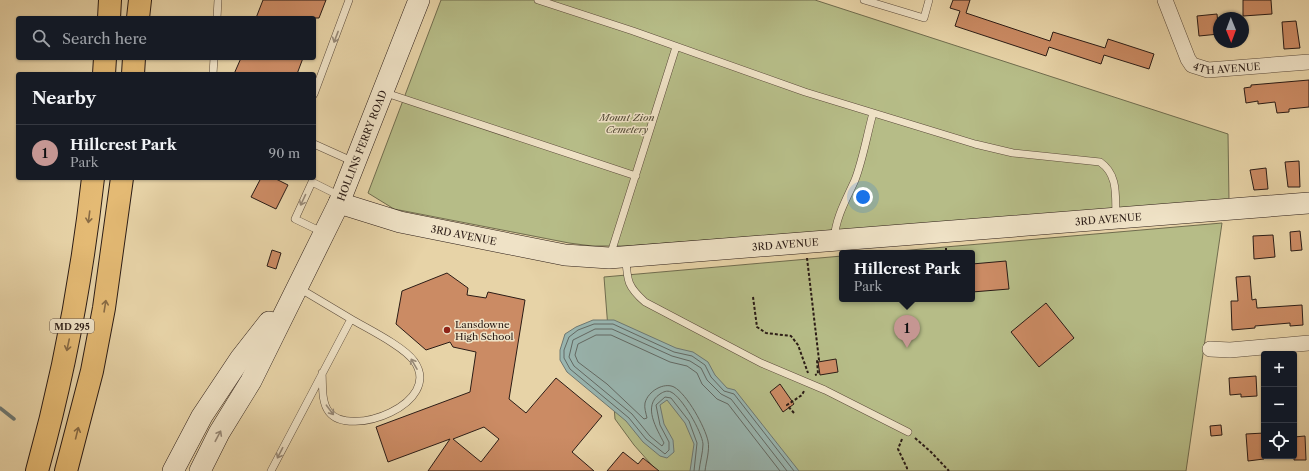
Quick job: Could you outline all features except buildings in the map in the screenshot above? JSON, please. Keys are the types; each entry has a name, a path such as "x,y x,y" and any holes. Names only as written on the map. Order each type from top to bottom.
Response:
{"highway":[{"path":"109,16 110,0"},
{"path":"138,16 140,0"},
{"path":"104,72 105,60"},
{"path":"133,72 134,60"},
{"name":"MD 295","path":"37,471 62,373 76,304 93,180"},
{"name":"MD 295","path":"66,471 92,371 104,308 122,180"}],"street":[{"name":"HOLLINS FERRY ROAD","path":"200,471 251,380 296,286 341,200 419,0"},
{"name":"4TH AVENUE","path":"1166,0 1188,59 1192,65 1199,68 1218,70 1309,62"},
{"name":"3RD AVENUE","path":"341,200 400,222 565,255 618,257 1309,202"},
{"name":"HOLLINS FERRY ROAD","path":"173,471 206,409 240,359 296,286"},
{"path":"1210,350 1230,350 1309,343"}],"lane":[{"path":"217,16 218,0"},
{"path":"316,89 349,0"},
{"path":"538,0 805,92 975,144 1013,153 1100,162 1108,168 1114,181 1116,218"},
{"path":"864,0 924,18 929,0"},
{"path":"676,47 636,176 618,257 630,287 645,302 761,363 825,390 907,432"},
{"path":"213,72 214,60"},
{"path":"383,92 636,176"},
{"path":"833,241 836,220 854,180 873,113"},
{"path":"316,145 356,163"},
{"path":"324,233 295,218 312,182 341,200"},
{"path":"296,286 404,351 415,362 419,380 415,396 407,403 382,415 357,421 341,420 329,412 326,405 322,373"},
{"path":"271,471 351,319"}],"path":[{"path":"945,245 946,250"},
{"path":"753,297 757,327 766,333 790,336 798,345 811,378 818,374 818,353 807,255"},
{"path":"794,413 787,404 802,395 808,382"},
{"path":"907,471 898,450 899,443 907,432 931,452 949,471"}],"green space":[{"name":"Mount Zion Cemetery","path":"441,0 815,0 1228,134 1229,201 626,246 592,246 569,243 394,209 368,193"},
{"path":"1222,223 1186,471 657,471 634,445 615,419 604,277 839,256 839,302 975,302 975,250 911,250"}],"water":[{"path":"593,320 614,320 676,348 693,352 708,362 715,375 727,388 735,390 799,471 690,471 694,444 685,423 667,400 660,405 664,424 673,440 674,452 667,458 660,456 643,442 626,421 567,372 560,360 560,350 565,334 576,327"}],"waterway":[{"path":"0,408 14,419"}],"place":[{"name":"Lansdowne High School","path":"447,330"},
{"name":"Hillcrest Park","path":"907,348"}]}
